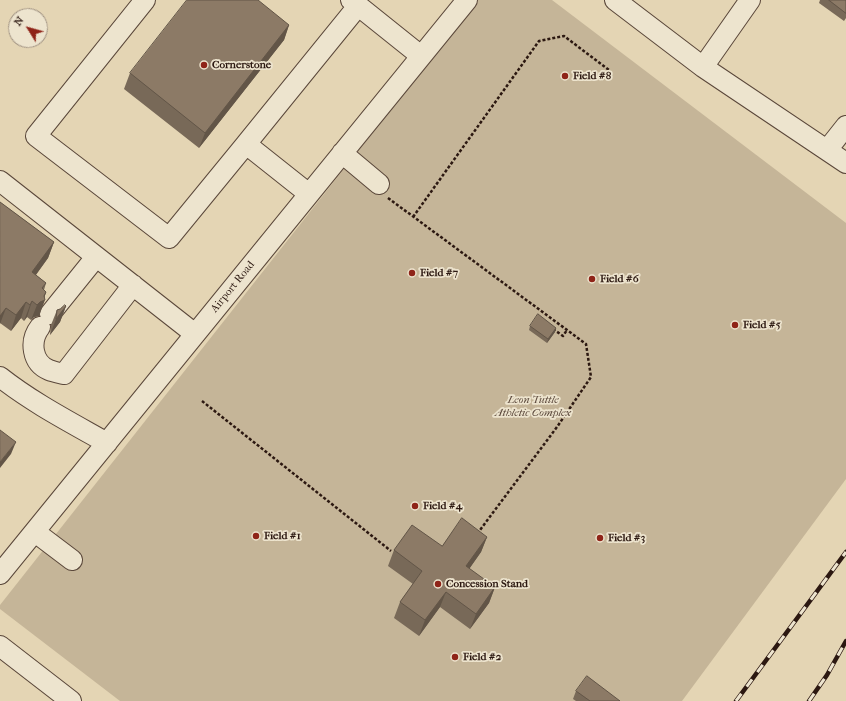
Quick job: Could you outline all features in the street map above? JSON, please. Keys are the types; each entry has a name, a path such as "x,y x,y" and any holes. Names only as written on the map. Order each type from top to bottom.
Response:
{"street":[{"path":"145,0 36,136 169,238 246,144 354,3 421,56"},
{"name":"Airport Road","path":"0,574 467,0"},
{"path":"615,0 703,67 846,163"},
{"path":"703,67 750,0"},
{"path":"828,150 846,126"},
{"path":"246,144 309,194"},
{"path":"342,153 381,189"},
{"path":"0,181 195,334"},
{"path":"96,257 38,330 32,346 37,361 48,370 64,374 133,285"},
{"path":"0,377 52,412 107,443"},
{"path":"35,532 72,560"},
{"path":"0,646 71,701"}],"path":[{"path":"414,217 539,41 564,36 609,70"},
{"path":"381,189 414,217 586,344 591,377 558,427 474,537"},
{"path":"546,323 550,318"},
{"path":"552,328 563,336 567,330"},
{"path":"202,401 391,551"}],"green space":[{"name":"Leon Tuttle Athletic Complex","path":"477,0 552,0 846,223 846,479 682,701 120,701 0,609 0,605"}],"building":[{"name":"Cornerstone","path":"187,0 258,0 289,25 205,133 130,73"},
{"path":"829,0 846,0 846,13"},
{"path":"0,202 54,242 32,272 46,283 42,288 46,292 44,296 45,300 37,305 32,301 30,305 26,302 16,315 6,308 0,316"},
{"path":"65,305 66,306 56,319 57,310"},
{"path":"538,314 556,328 548,339 530,326"},
{"path":"0,430 16,442 0,462"},
{"name":"Concession Stand","path":"462,518 487,537 466,566 495,587 476,614 446,592 425,620 400,602 422,571 394,550 412,525 442,546"},
{"path":"587,676 620,701 590,701 576,691"}],"railway":[{"path":"736,701 846,552"},
{"path":"809,701 827,675 846,641"}],"place":[{"name":"Cornerstone","path":"204,65"},
{"name":"Field #8","path":"565,76"},
{"name":"Field #7","path":"412,273"},
{"name":"Field #6","path":"592,279"},
{"name":"Field #5","path":"735,325"},
{"name":"Field #4","path":"415,506"},
{"name":"Field #1","path":"256,536"},
{"name":"Field #3","path":"600,538"},
{"name":"Concession Stand","path":"438,584"},
{"name":"Field #2","path":"455,657"}]}
